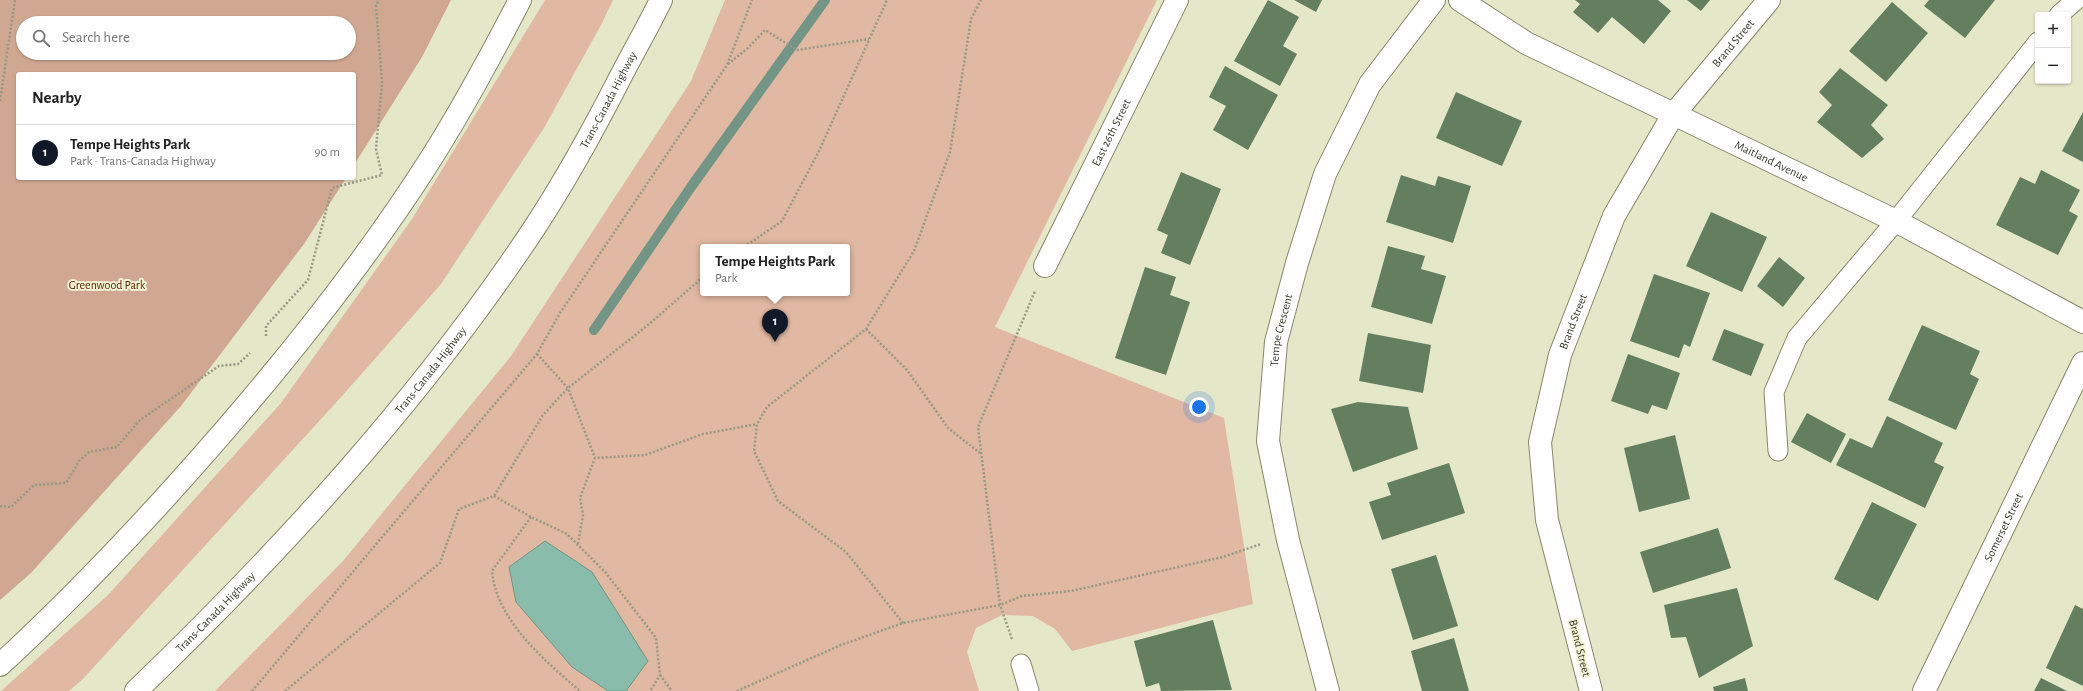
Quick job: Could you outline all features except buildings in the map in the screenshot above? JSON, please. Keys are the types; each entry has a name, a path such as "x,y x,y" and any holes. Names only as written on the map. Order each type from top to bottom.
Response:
{"main road":[{"path":"0,665 110,557 197,464 288,356 360,263 430,160 490,56 520,0"},
{"name":"Trans-Canada Highway","path":"136,691 196,634 283,543 374,440 460,333 533,229 599,119 661,0"},
{"name":"East 26th Street","path":"1045,266 1177,0"},
{"name":"Tempe Crescent","path":"1328,691 1288,540 1268,441 1276,342 1297,263 1325,174 1370,84 1434,0"},
{"name":"Maitland Avenue","path":"1460,0 1526,43 1896,221 2083,322"},
{"name":"Brand Street","path":"1591,691 1548,520 1540,442 1560,355 1614,216 1673,114 1769,0"},
{"name":"Somerset Street","path":"1924,691 2083,363"}],"lane":[{"path":"2062,12 2076,0"},
{"path":"1778,451 1774,392 1797,338 1896,221 2035,46"},
{"path":"1021,664 1029,691"}],"path":[{"path":"0,101 15,0"},
{"path":"266,340 266,326 308,280 332,188 382,175 376,149 382,83 376,5 379,0"},
{"path":"252,691 537,354 560,313 727,65 752,0"},
{"path":"748,244 782,221 819,151 887,0"},
{"path":"902,623 846,552 778,501 754,451 757,424 767,407 866,329 914,251 950,152 971,19 981,0"},
{"path":"727,65 748,48 765,30 785,41 797,50 869,39"},
{"path":"1021,664 1000,605 980,454 978,427 1045,266"},
{"path":"285,691 440,563 459,509 494,496 543,415 568,388 648,325 700,279"},
{"path":"866,329 907,370 948,428 980,454"},
{"path":"0,506 11,507 34,485 66,483 79,461 89,452 117,447 140,420 219,366 238,364 255,349"},
{"path":"537,354 568,388 595,458 580,498 583,515 578,545"},
{"path":"595,458 644,455 703,434 757,424"},
{"path":"494,496 531,517 567,534 606,573 656,638 660,675 672,691"},
{"path":"531,517 492,571 494,586 516,629 554,669 580,691"},
{"path":"737,691 841,645 902,623 1000,605 1022,596 1071,591 1223,557 1261,544"},
{"path":"650,691 660,675"}],"shaded area":[{"path":"545,0 613,0 601,25 544,128 441,284 343,395 81,681 69,691 1,691 108,595 281,403 412,219"},
{"path":"725,0 1157,0 995,327 1224,418 1253,604 1072,651 1055,629 1033,616 1002,615 976,628 967,652 979,691 215,691 343,561 511,356 691,81"}],"green space":[{"name":"Greenwood Park","path":"0,0 451,0 422,57 356,162 356,72 16,72 16,180 345,180 304,244 181,406 31,573 0,600"}],"water":[{"path":"545,541 592,572 648,661 626,691 608,691 572,667 516,602 509,567"}],"waterway":[{"path":"594,330 691,187 825,0"}],"place":[{"name":"Tempe Heights Park","path":"775,342"}]}
